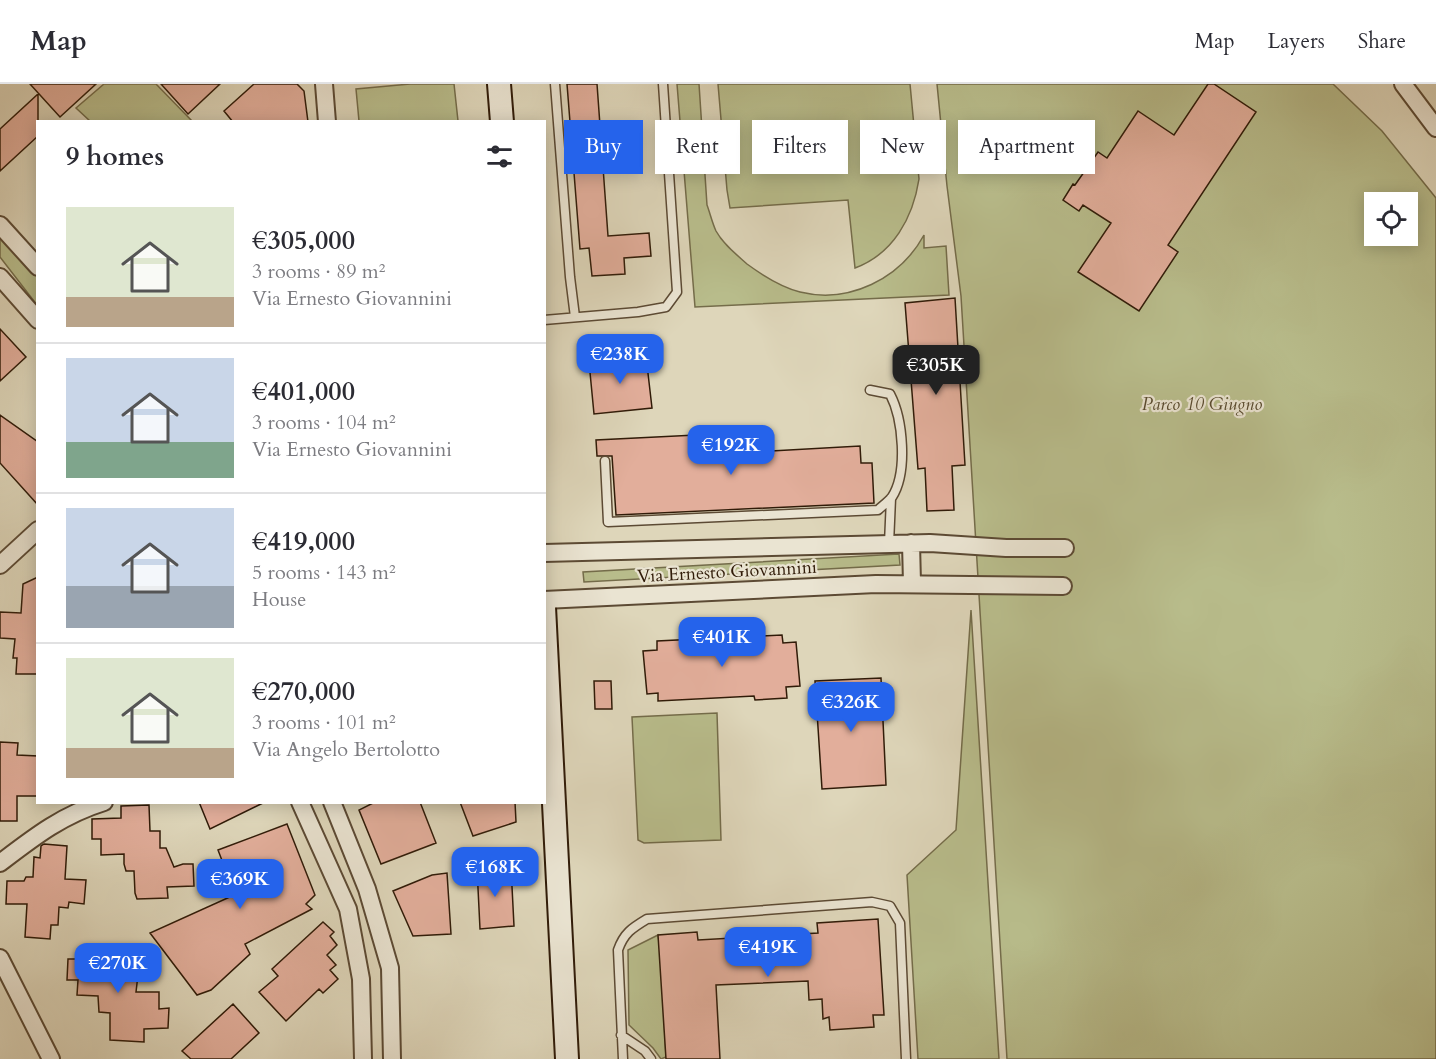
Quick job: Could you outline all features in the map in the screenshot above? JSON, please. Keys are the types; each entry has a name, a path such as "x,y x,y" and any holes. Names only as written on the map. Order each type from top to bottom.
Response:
{"street":[{"path":"324,84 327,120"},
{"path":"499,84 502,120"},
{"path":"1403,84 1436,128"},
{"path":"0,225 36,265"},
{"path":"0,277 36,318"},
{"path":"0,565 36,532"},
{"path":"911,543 912,583"},
{"name":"Via Ernesto Giovannini","path":"546,553 911,543 1065,548"},
{"name":"Via Ernesto Giovannini","path":"546,600 912,583 1063,586"},
{"path":"546,646 567,1059"},
{"path":"0,863 56,822 98,804"},
{"path":"301,804 348,909 361,979 363,1059"},
{"path":"333,804 367,889 390,968 392,1059"},
{"path":"0,958 51,1059"}],"lane":[{"path":"555,84 575,317"},
{"path":"546,320 666,307 676,292 663,84"},
{"path":"870,390 890,394 897,406 902,457 899,480 891,498 889,544"},
{"path":"605,461 608,522 878,510 891,498"},
{"path":"623,1059 618,950 627,931 647,919 872,902 890,906 900,923 906,1059"},
{"path":"621,1035 645,1051 651,1059"}],"green space":[{"path":"104,84 156,84 191,120 89,120 76,108"},
{"path":"410,84 454,84 458,120 359,120 356,89"},
{"path":"677,84 699,84 701,120 680,120"},
{"path":"718,84 910,84 913,120 860,120 860,174 919,174 912,207 899,233 880,254 855,268 848,200 730,208 726,174 740,174 740,120 721,120"},
{"name":"Parco 10 Giugno","path":"937,84 1333,84 1382,131 1436,198 1436,1059 1007,1059 961,296 946,174 946,120 941,120"},
{"path":"684,174 705,174 707,205 719,236 730,249 747,264 772,280 800,292 818,295 837,294 854,291 871,284 887,276 901,264 914,251 924,235 924,248 946,246 949,295 695,307"},
{"path":"0,232 36,275 36,304 0,257"},
{"path":"899,554 900,565 584,582 583,572"},
{"path":"971,610 999,1059 918,1059 907,875 956,830"},
{"path":"717,713 721,840 644,843 638,840 632,717"},
{"path":"658,935 666,1057 661,1059 629,1025 628,950"}],"building":[{"path":"30,84 96,84 60,117"},
{"path":"161,84 220,84 188,114"},
{"path":"254,84 297,84 304,91 308,120 231,120 224,111"},
{"path":"567,84 597,84 600,120 570,120"},
{"path":"1208,84 1214,84 1256,112 1168,245 1178,252 1139,311 1078,272 1111,223 1083,205 1079,211 1063,200 1083,174 1095,174 1095,156 1098,152 1107,158 1138,111 1174,135"},
{"path":"38,94 36,138 0,171 0,129"},
{"path":"574,174 604,174 608,236 649,233 651,256 624,258 625,274 592,276 589,248 580,249"},
{"path":"955,298 965,465 952,466 954,510 927,511 925,468 918,469 905,303"},
{"path":"0,329 26,357 0,381"},
{"path":"646,356 652,408 594,414 589,362"},
{"path":"0,415 36,441 36,503 0,463"},
{"path":"716,434 717,454 860,446 861,463 872,463 874,503 616,515 612,456 597,456 596,440"},
{"path":"36,578 36,674 16,674 17,658 13,658 15,639 0,638 0,612 21,613 23,584"},
{"path":"782,635 783,643 796,642 800,686 786,687 787,698 755,700 754,696 658,701 658,693 647,694 643,651 657,650 657,641"},
{"path":"881,678 886,785 822,789 815,681"},
{"path":"594,681 611,681 612,709 595,709"},
{"path":"0,742 18,743 17,755 36,756 36,796 17,796 17,821 0,821"},
{"path":"200,804 261,804 210,829"},
{"path":"371,804 421,804 436,843 381,864 359,810"},
{"path":"461,804 515,804 516,822 473,836"},
{"path":"149,805 150,831 160,831 160,848 166,848 174,867 193,864 194,886 167,887 168,898 137,899 134,871 126,871 124,854 101,855 101,839 92,839 92,819 121,818 121,806"},
{"path":"287,824 315,895 306,904 312,909 245,944 250,954 211,990 197,995 150,933 263,882 231,884 218,850"},
{"path":"44,844 67,846 65,879 86,880 84,904 69,902 68,908 59,907 58,925 51,925 50,939 25,937 27,904 6,904 7,881 24,881 26,877 33,877 34,857 40,858 41,846"},
{"path":"511,867 514,926 480,929 477,868"},
{"path":"447,873 451,934 413,936 393,891 432,875"},
{"path":"878,919 884,1015 873,1015 874,1027 830,1030 829,1017 823,1019 822,999 809,1000 808,981 716,985 720,1059 666,1059 658,935 697,932 698,940 818,933 817,923"},
{"path":"323,922 334,932 330,936 337,945 327,955 336,965 330,970 338,979 323,993 319,989 286,1021 259,992 278,976 272,969"},
{"path":"99,945 127,946 127,974 138,975 136,992 159,992 159,1009 169,1008 168,1028 144,1029 144,1042 110,1040 110,1013 99,1012 98,996 77,995 78,980 67,980 68,959 99,959"},
{"path":"233,1004 259,1033 231,1059 191,1059 182,1051"}]}
